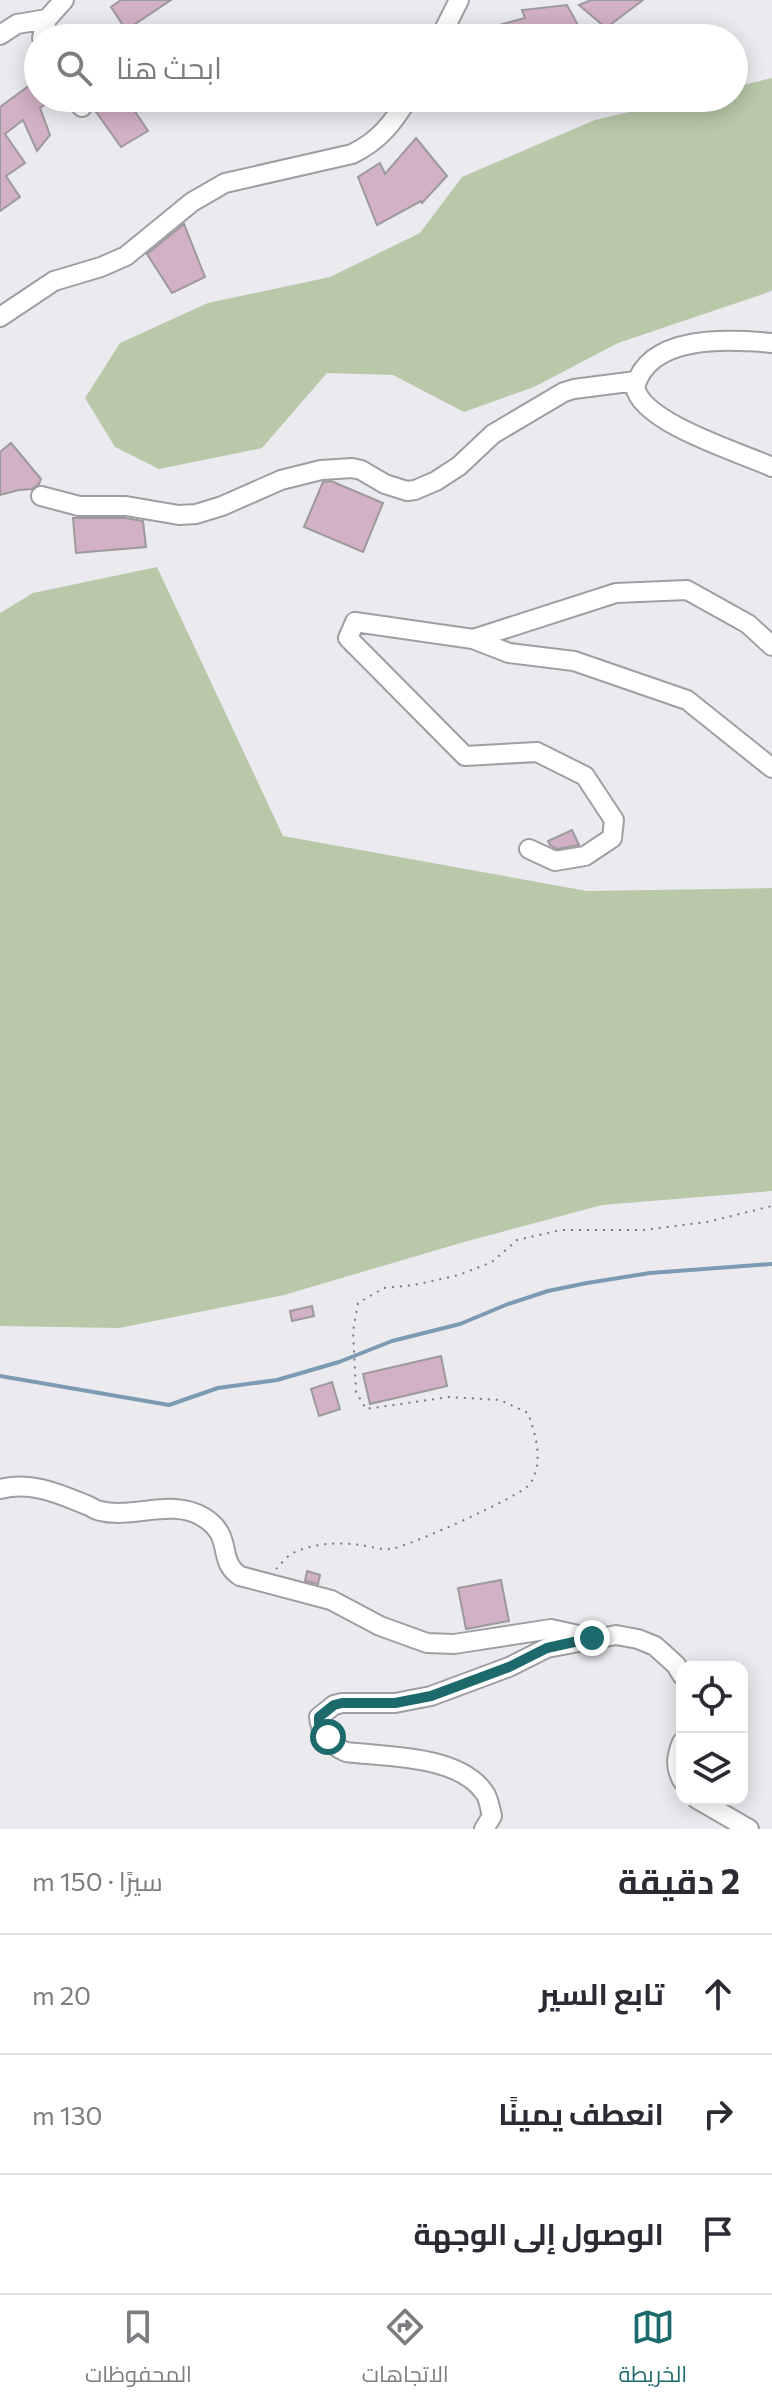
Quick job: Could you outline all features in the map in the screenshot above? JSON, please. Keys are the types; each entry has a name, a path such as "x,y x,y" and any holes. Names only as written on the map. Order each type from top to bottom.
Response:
{"street":[{"path":"46,24 64,0"},
{"path":"447,24 459,0"},
{"path":"0,35 17,24 47,19"},
{"path":"0,317 54,281 126,256 192,202 225,183 352,154 365,148 386,130 398,112"},
{"path":"772,343 707,340 682,346 651,361 642,369 635,387 639,400 657,416 772,467"},
{"path":"41,496 79,506 126,506 179,515 196,514 281,480 343,468 361,470 399,489 415,490 459,466 493,434 564,392 636,381"},
{"path":"473,639 616,593 687,590 748,624 772,646"},
{"path":"529,849 555,861 585,856 612,838 614,820 585,776 537,752 465,756 348,638 355,622 473,639 509,653 574,661 687,700 772,768"},
{"path":"0,1489 38,1487 98,1511 132,1514 157,1509 183,1509 202,1516 216,1526 222,1534 229,1567 240,1576 331,1600 380,1626 427,1643 454,1644 551,1629 592,1638"},
{"path":"484,1829 492,1816 486,1793 468,1776 432,1761 346,1752 331,1743 319,1723 319,1717 334,1705 342,1703 395,1703 431,1696 509,1667 547,1648 592,1638 616,1635 647,1642 676,1665"},
{"path":"706,1805 749,1829"}],"path":[{"path":"264,1582 291,1553 318,1544 355,1544 391,1549 502,1502 529,1486 539,1457 528,1413 500,1400 449,1397 366,1409 356,1392 353,1331 358,1303 384,1288 459,1275 492,1262 517,1240 561,1230 643,1230 707,1222 772,1206"}],"green space":[{"path":"772,78 772,290 769,292 618,343 534,387 464,412 393,375 327,373 262,448 159,469 115,447 85,398 120,343 208,303 330,277 420,233 462,177 595,120 630,112 748,112 748,84"},
{"path":"157,567 283,836 587,891 772,888 772,1191 602,1205 284,1295 119,1328 0,1326 0,613 33,593"}],"building":[{"path":"121,0 171,0 135,24 122,24 111,7"},
{"path":"591,0 643,0 611,24 601,24 579,5"},
{"path":"567,5 577,24 503,24 525,18 522,10"},
{"path":"24,89 24,112 41,112 50,135 37,151 23,120 5,134 25,163 6,176 20,197 0,211 0,107"},
{"path":"96,112 135,112 148,131 121,147"},
{"path":"416,138 447,176 422,203 377,225 358,177 380,163 385,174"},
{"path":"184,224 205,277 172,293 147,254"},
{"path":"11,443 41,479 32,489 0,495 0,452"},
{"path":"331,481 383,503 363,552 304,527 323,482"},
{"path":"73,518 143,521 146,547 76,553"},
{"path":"572,830 579,845 557,849 550,845 548,841"},
{"path":"312,1306 314,1316 292,1321 290,1311"},
{"path":"441,1356 447,1386 370,1404 363,1374"},
{"path":"332,1382 340,1409 319,1416 311,1389"},
{"path":"307,1571 320,1575 318,1584 305,1581"},
{"path":"501,1580 509,1621 466,1629 458,1588"}],"waterway":[{"path":"0,1376 169,1405 218,1388 277,1380 339,1362 392,1341 460,1324 548,1291 650,1273 772,1264"}],"route":[{"path":"328,1737 319,1723 319,1717 334,1705 395,1703 431,1696 509,1667 547,1648 592,1638"}]}
